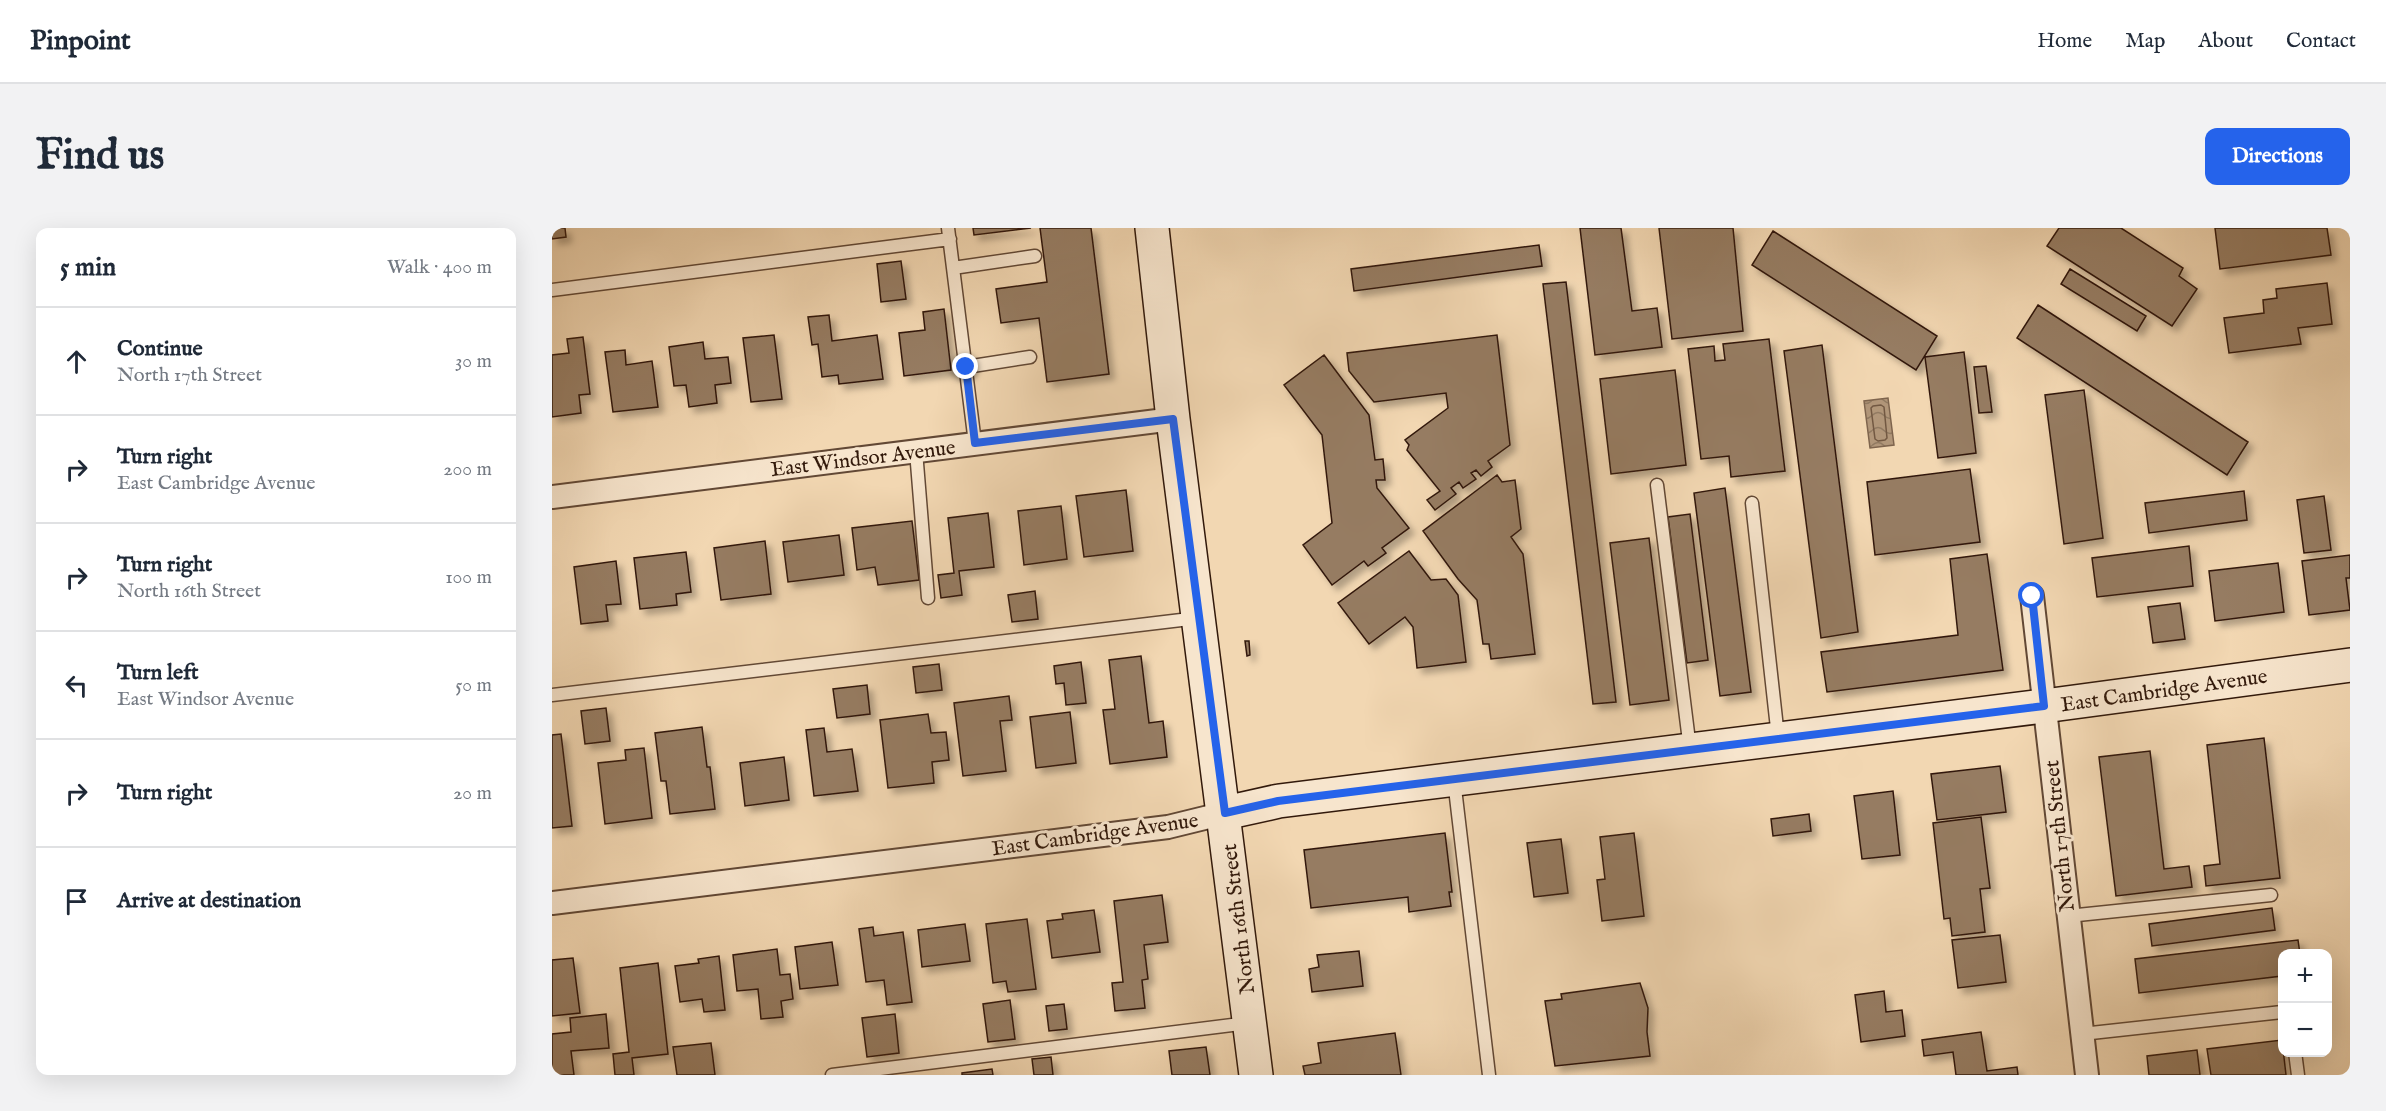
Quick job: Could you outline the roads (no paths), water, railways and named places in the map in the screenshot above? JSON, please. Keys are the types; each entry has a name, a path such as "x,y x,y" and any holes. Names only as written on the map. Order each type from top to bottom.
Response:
{"street":[{"name":"North 16th Street","path":"1152,228 1173,419 1225,813 1256,1075"},
{"name":"East Windsor Avenue","path":"552,497 1173,419"},
{"name":"North 17th Street","path":"2032,596 2087,1075"},
{"name":"East Cambridge Avenue","path":"552,903 1168,828 1278,801 2044,706 2350,665"}],"lane":[{"path":"552,290 949,234 975,443"},
{"path":"953,268 1035,256"},
{"path":"966,367 1030,357"},
{"path":"916,451 928,598"},
{"path":"1657,485 1690,750"},
{"path":"1752,503 1778,739"},
{"path":"552,695 1199,618"},
{"path":"1454,779 1489,1075"},
{"path":"2068,916 2271,895"},
{"path":"2082,1034 2278,1013"},
{"path":"832,1075 1250,1023"},
{"path":"2296,1057 2298,1075"}],"water":[{"path":"1888,398 1894,445 1870,448 1864,401"}]}
